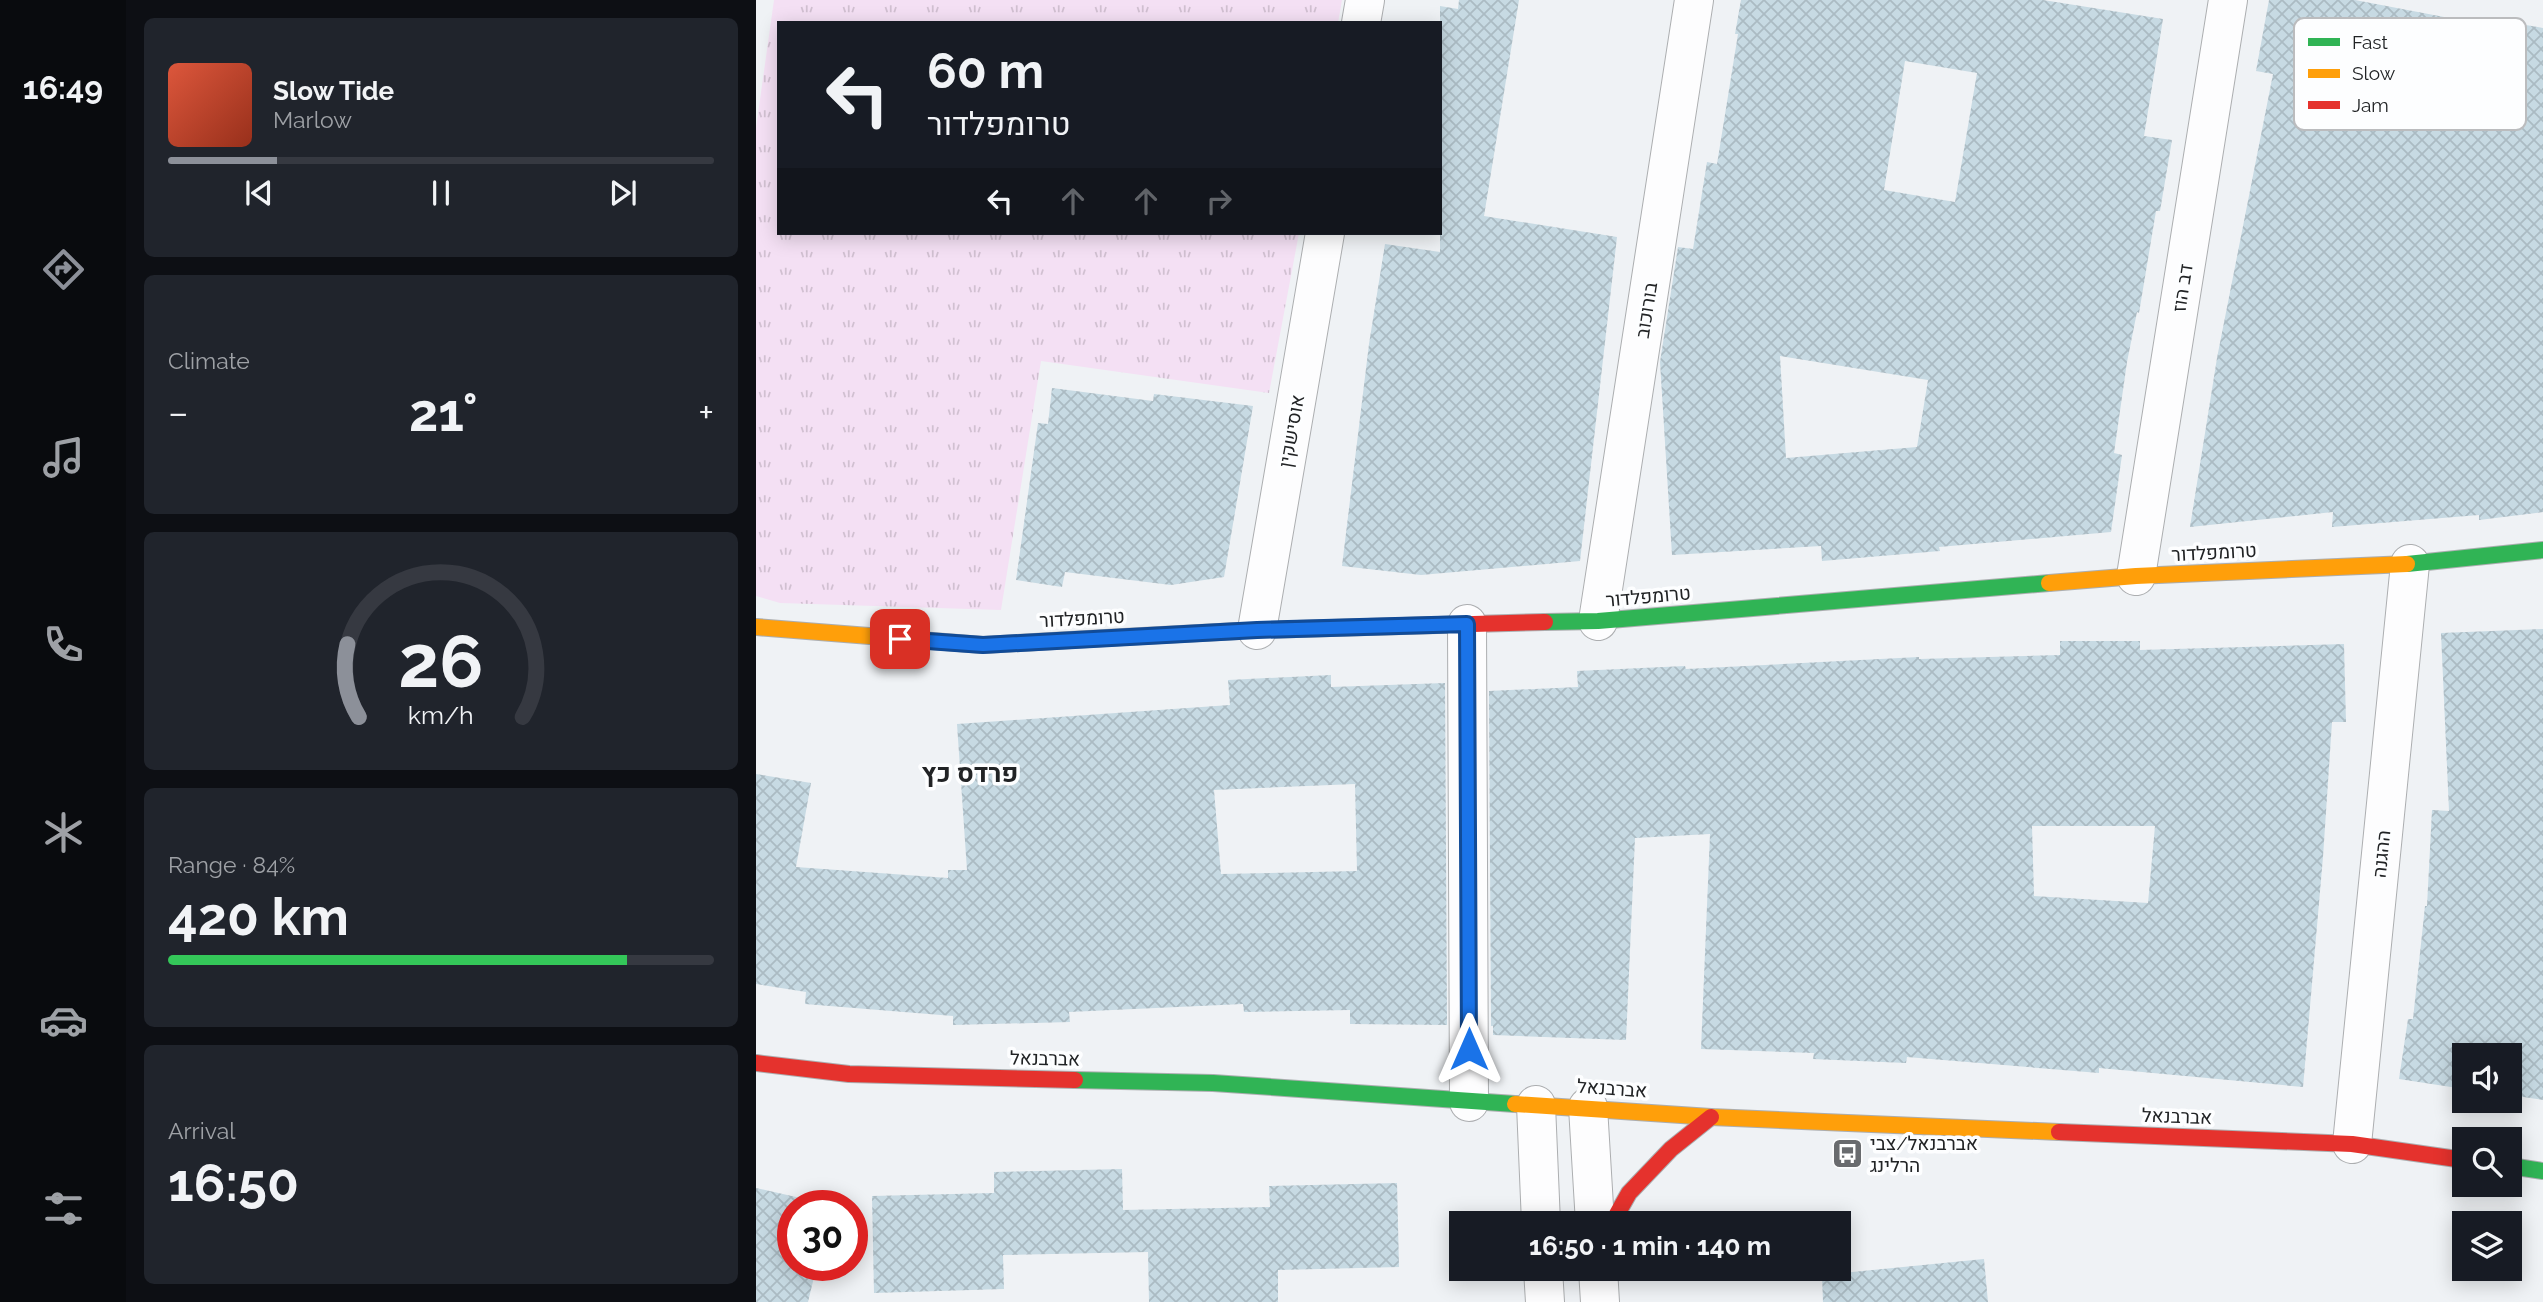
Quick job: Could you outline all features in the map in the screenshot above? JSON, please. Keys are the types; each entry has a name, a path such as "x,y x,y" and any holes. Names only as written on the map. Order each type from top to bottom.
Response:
{"street":[{"path":"1361,21 1365,0"},
{"name":"בורוכוב","path":"1598,621 1694,0"},
{"name":"דב הוז","path":"2136,576 2228,0"},
{"name":"אוסישקין","path":"1257,630 1325,235"},
{"name":"טרומפלדור","path":"756,627 983,645 1257,630 1598,621 2136,576 2410,564 2543,550"},
{"name":"ההגנה","path":"2352,1144 2410,564"},
{"path":"1467,624 1469,1102"},
{"name":"אברבנאל","path":"756,1063 849,1074 1213,1083 1711,1117 2352,1144 2452,1158"},
{"path":"1536,1105 1540,1211"},
{"path":"1588,1107 1594,1211"},
{"path":"1619,1211 1629,1193 1671,1149 1711,1117"},
{"path":"2522,1168 2543,1171"},
{"path":"1544,1281 1545,1302"},
{"path":"1599,1281 1600,1302"}],"green space":[{"path":"774,0 1342,0 1338,21 777,21 777,235 1299,235 1269,393 1041,361 1001,610 780,603 756,596 756,128"}],"building":[{"path":"1459,0 1519,0 1484,216 1617,237 1580,561 1421,575 1342,566 1369,344 1385,244 1440,252 1440,6 1458,9"},
{"path":"1741,0 2043,0 2163,19 2144,136 2172,140 2160,211 2156,211 2139,313 2137,312 2127,362 2114,453 2122,455 2111,532 1939,547 1940,551 1822,561 1821,546 1672,555 1660,362 1678,247 1693,249 1707,162 1717,164 1738,34 1735,34","holes":["1905,61 1977,73 1955,202 1884,190","1780,356 1928,380 1917,447 1786,458"]},
{"path":"2269,0 2355,0 2449,18 2294,18 2294,130 2526,130 2526,25 2543,28 2543,512 2479,520 2479,515 2332,527 2333,512 2190,527 2217,358 2273,74 2256,71"},
{"path":"1052,388 1153,401 1154,394 1253,406 1224,577 1171,585 1065,572 1062,587 1016,580 1038,423 1048,424"},
{"path":"2543,629 2543,1100 2522,1097 2522,1043 2452,1043 2452,1087 2399,1079 2408,1019 2413,1019 2427,906 2432,810 2449,811 2441,633"},
{"path":"2060,641 2140,641 2140,650 2344,644 2346,722 2332,722 2303,1087 2099,1068 2099,1073 1907,1057 1906,1063 1813,1059 1814,1053 1701,1049 1710,834 1635,838 1626,1040 1493,1035 1489,691 1578,687 1577,671 1685,666 1686,669 1919,657 2060,655","holes":["2032,826 2155,826 2148,903 2034,896"]},
{"path":"1331,675 1331,687 1445,683 1447,1025 1350,1024 1350,1010 1244,1012 1243,1004 1069,1012 1070,1022 953,1025 953,1016 805,1004 806,992 756,984 756,774 811,783 796,867 948,878 948,870 967,870 957,724 1230,705 1228,680","holes":["1355,784 1357,871 1221,874 1214,790"]},
{"path":"1122,1169 1123,1210 1270,1207 1269,1186 1397,1183 1399,1267 1278,1270 1278,1302 1149,1302 1148,1252 1003,1255 1004,1289 874,1293 872,1196 994,1193 994,1172"},
{"path":"756,1188 777,1193 777,1281 813,1281 808,1302 756,1302"},
{"path":"1984,1259 1988,1302 1823,1302 1822,1281 1851,1281 1851,1272"}],"traffic: fast":[{"path":"2407,564 2543,550"},
{"path":"1545,622 1598,621 2049,583"},
{"path":"1075,1080 1213,1083 1515,1104"},
{"path":"2522,1168 2543,1171"}],"traffic: slow":[{"path":"2049,583 2136,576 2407,564"},
{"path":"756,627 983,645 1123,637"},
{"path":"1515,1104 1711,1117 2059,1132"}],"traffic: jam":[{"path":"1123,637 1257,630 1545,622"},
{"path":"756,1063 849,1074 1075,1080"},
{"path":"1619,1211 1629,1193 1671,1149 1711,1117"},
{"path":"2059,1132 2352,1144 2452,1158"}],"place":[{"name":"אברבנאל/צבי הרלינג","path":"1847,1154"}],"district":[{"name":"פרדס כץ","path":"970,773"}],"route":[{"path":"900,639 983,645 1257,630 1467,624 1469,1049"}]}
